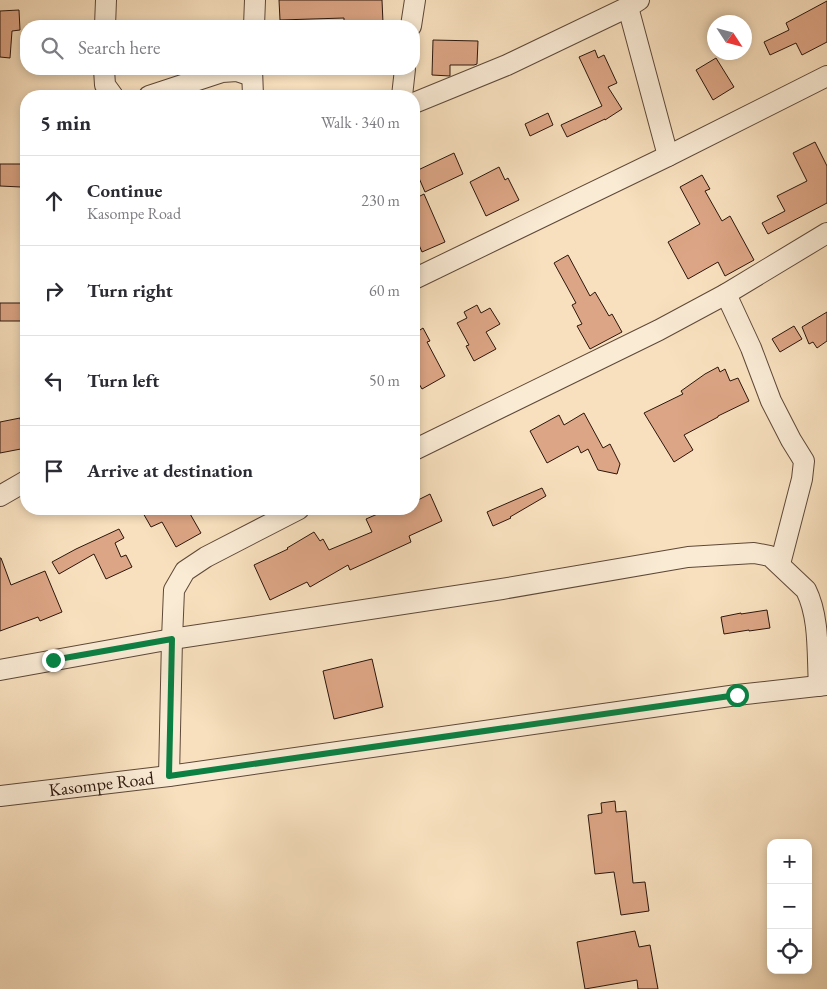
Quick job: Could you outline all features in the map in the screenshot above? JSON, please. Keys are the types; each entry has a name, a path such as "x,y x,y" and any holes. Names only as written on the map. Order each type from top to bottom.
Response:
{"street":[{"path":"105,20 106,0"},
{"path":"254,20 255,0"},
{"path":"412,20 415,0"},
{"path":"420,101 507,65 633,3 668,156"},
{"path":"104,75 105,85 109,90"},
{"path":"167,90 213,75"},
{"path":"252,75 252,90"},
{"path":"403,90 405,75"},
{"path":"420,276 668,156 827,76"},
{"path":"420,447 660,330 726,294 827,233"},
{"path":"726,294 751,348 771,401 804,461 802,479 780,564"},
{"path":"0,496 20,484"},
{"path":"169,776 174,590 185,571 288,515"},
{"path":"0,670 172,639 502,589 688,557 754,553 770,556 806,590 816,623 823,686"},
{"name":"Kasompe Road","path":"0,796 169,776 737,695 823,686"}],"building":[{"path":"279,0 382,0 383,20 344,20 344,18 280,20"},
{"path":"827,1 827,42 802,55 796,43 770,55 764,42 789,30 786,23"},
{"path":"19,10 20,30 12,31 10,58 0,57 0,11"},
{"path":"433,40 478,41 477,64 450,65 450,76 432,75"},
{"path":"595,50 598,58 604,55 617,83 608,87 622,109 605,120 567,137 561,125 602,106 579,57"},
{"path":"713,60 717,60 734,87 713,100 696,70"},
{"path":"548,113 553,125 530,136 525,124"},
{"path":"815,142 827,166 827,203 768,234 762,223 785,211 777,196 807,181 793,153"},
{"path":"454,153 463,174 425,192 420,180 420,169"},
{"path":"0,164 20,164 20,187 0,186"},
{"path":"499,167 505,180 508,178 519,200 486,216 470,182"},
{"path":"702,175 710,189 705,191 722,221 730,216 754,260 725,276 718,262 688,279 668,242 700,224 680,187"},
{"path":"424,194 445,242 422,252 420,247 420,196"},
{"path":"568,255 590,296 595,292 609,316 612,314 622,332 590,349 577,326 582,324 572,305 576,303 554,263"},
{"path":"0,303 20,303 20,321 0,321"},
{"path":"477,305 481,313 490,308 500,324 486,332 496,349 474,361 466,346 469,345 457,323 467,318 464,312"},
{"path":"827,312 827,341 817,348 813,342 809,344 802,327"},
{"path":"794,326 802,339 780,352 772,339"},
{"path":"423,328 430,341 427,342 445,376 422,389 420,386 420,330"},
{"path":"718,367 720,372 725,369 730,381 738,378 749,401 684,435 693,450 674,462 644,413 683,394 681,391"},
{"path":"584,413 603,448 610,444 620,464 617,474 598,470 588,449 581,453 578,446 547,463 530,431 559,415 564,425"},
{"path":"20,418 20,449 0,453 0,422"},
{"path":"542,488 546,496 511,518 493,526 487,512"},
{"path":"430,494 442,521 409,536 411,542 350,570 348,565 310,587 307,582 270,600 254,565 288,549 314,532 320,541 323,539 329,550 372,532 366,519 375,515 420,515 420,499"},
{"path":"144,515 191,515 201,533 176,547 162,522 151,527"},
{"path":"119,529 124,538 115,543 121,557 126,555 132,567 106,579 94,554 59,574 52,562"},
{"path":"0,558 11,585 45,571 62,612 40,621 38,617 0,631"},
{"path":"767,610 770,628 724,634 721,617"},
{"path":"372,659 383,707 334,719 323,671"},
{"path":"615,801 616,812 626,811 633,883 645,882 649,911 621,915 614,872 595,874 588,815 602,813 601,803"},
{"path":"635,931 639,947 650,945 658,989 638,989 637,980 585,989 577,942"}],"route":[{"path":"53,660 172,639 169,776 737,695"}]}
